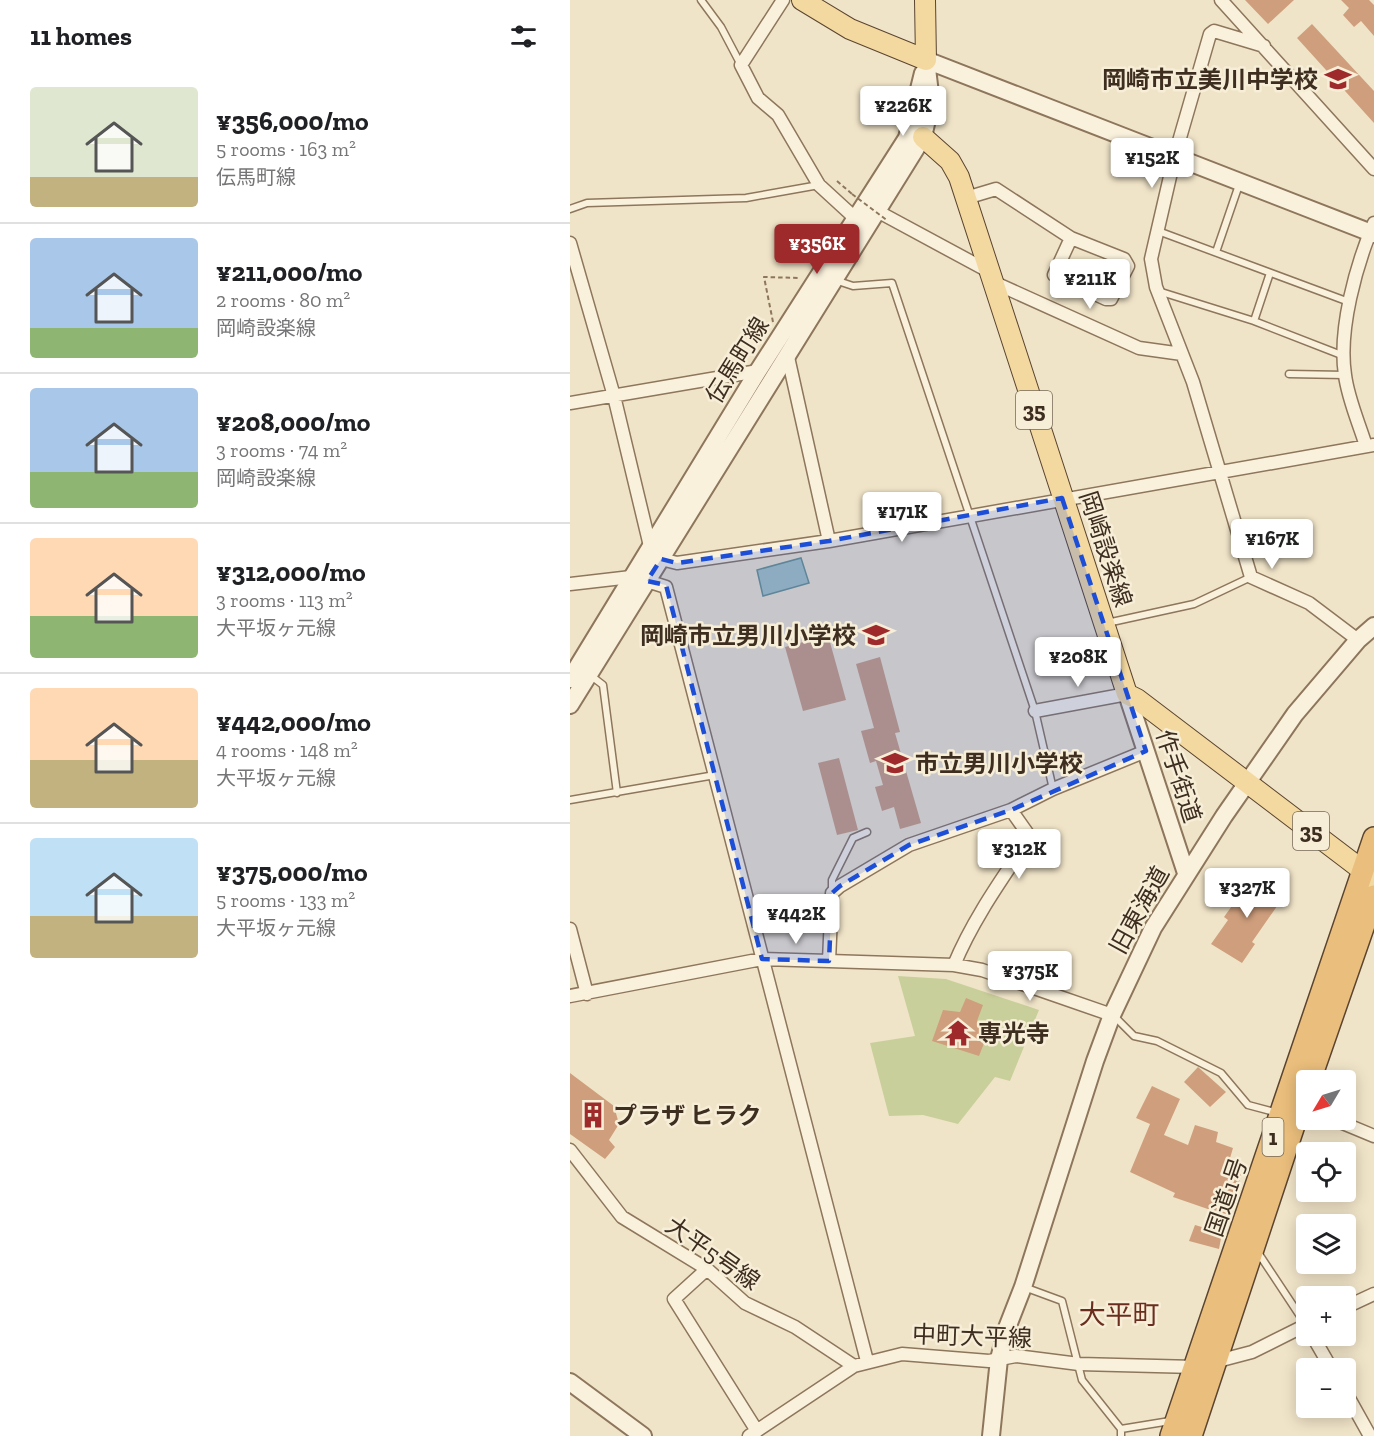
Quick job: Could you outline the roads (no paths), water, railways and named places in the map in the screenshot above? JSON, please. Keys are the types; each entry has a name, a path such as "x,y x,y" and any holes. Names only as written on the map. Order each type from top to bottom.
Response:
{"highway":[{"name":"国道1号","path":"1175,1428 1281,1114 1368,874 1374,838"},
{"path":"1313,1070 1374,896"},
{"name":"国道1号","path":"1191,1436 1296,1127"}],"main road":[{"path":"802,0 850,29 926,60 925,0"},
{"name":"岡崎設楽線","path":"923,137 950,161 966,198 1127,694"},
{"name":"35","path":"1127,694 1137,699 1368,874"}],"street":[{"path":"783,0 741,65 758,98 778,115 819,185 855,218"},
{"path":"1221,0 1374,169"},
{"path":"1264,46 1214,31 1210,34 1175,155 1151,259 1158,291 1193,381 1251,578 1309,603 1358,640"},
{"path":"570,243 614,396 655,552 677,563 829,541 1062,498 1370,446 1345,375 1345,323 1373,229 1240,181 926,60"},
{"name":"伝馬町線","path":"655,552 707,481 788,357 835,279 882,216 923,137 931,102 926,60"},
{"name":"伝馬町線","path":"570,705 758,371 907,138 926,60"},
{"path":"966,198 996,189 1071,238 1127,262 1111,299 1106,299 1054,275 1071,238"},
{"path":"882,216 991,277 1139,348 1182,354"},
{"path":"788,357 829,541"},
{"path":"570,403 758,371"},
{"path":"570,584 639,579 666,587 867,1361"},
{"name":"伝馬町線","path":"570,679 639,579"},
{"name":"旧東海道","path":"991,1436 999,1359 1006,1328 1023,1287 1091,1072 1113,1015 1153,928 1186,873 1295,714 1358,640 1374,627"},
{"path":"1035,711 1127,694"},
{"name":"作手街道","path":"1127,694 1186,873"},
{"path":"829,961 832,893 909,845 1011,810 1053,789 1146,751"},
{"path":"954,966 984,907 1030,837 1011,810"},
{"path":"570,929 586,994"},
{"path":"570,996 762,959 829,961 954,966 982,970 1113,1015"},
{"path":"1356,1129 1374,1136"},
{"name":"大平5号線","path":"570,1150 622,1217 707,1269 745,1303 795,1327 854,1366"},
{"path":"707,1269 674,1299 753,1433"},
{"path":"1356,1302 1374,1294"},
{"name":"中町大平線","path":"753,1433 854,1366 902,1354 989,1361 1016,1356 1078,1364 1195,1367 1252,1352 1296,1331"},
{"path":"570,1382 643,1436"},
{"path":"1356,1411 1370,1436"}],"lane":[{"path":"701,0 721,27 741,65"},
{"path":"1216,252 1240,181"},
{"path":"570,209 587,203 746,198 819,185"},
{"path":"1158,231 1350,303"},
{"path":"1254,321 1270,273"},
{"path":"835,279 853,286 892,283 1035,711 1053,789"},
{"path":"1158,291 1254,321 1345,356"},
{"path":"1289,374 1345,375"},
{"path":"1104,624 1194,604 1251,578"},
{"path":"589,674 603,685 617,793"},
{"path":"570,800 715,775"},
{"path":"832,893 832,880 853,838 867,832"},
{"path":"1113,1015 1134,1036 1157,1041 1221,1073 1248,1105 1281,1114"},
{"path":"1255,1248 1296,1311"},
{"path":"1023,1287 1062,1301 1082,1380 1121,1432 1175,1428"}],"water":[{"path":"801,558 809,583 763,596 757,570"}],"place":[{"name":"岡崎市立美川中学校","path":"1338,79"},
{"name":"岡崎市立男川小学校","path":"876,635"},
{"name":"市立男川小学校","path":"895,763"},
{"name":"専光寺","path":"958,1033"},
{"name":"プラザ ヒラク","path":"593,1115"}],"district":[{"name":"大平町","path":"1119,1315"}]}
